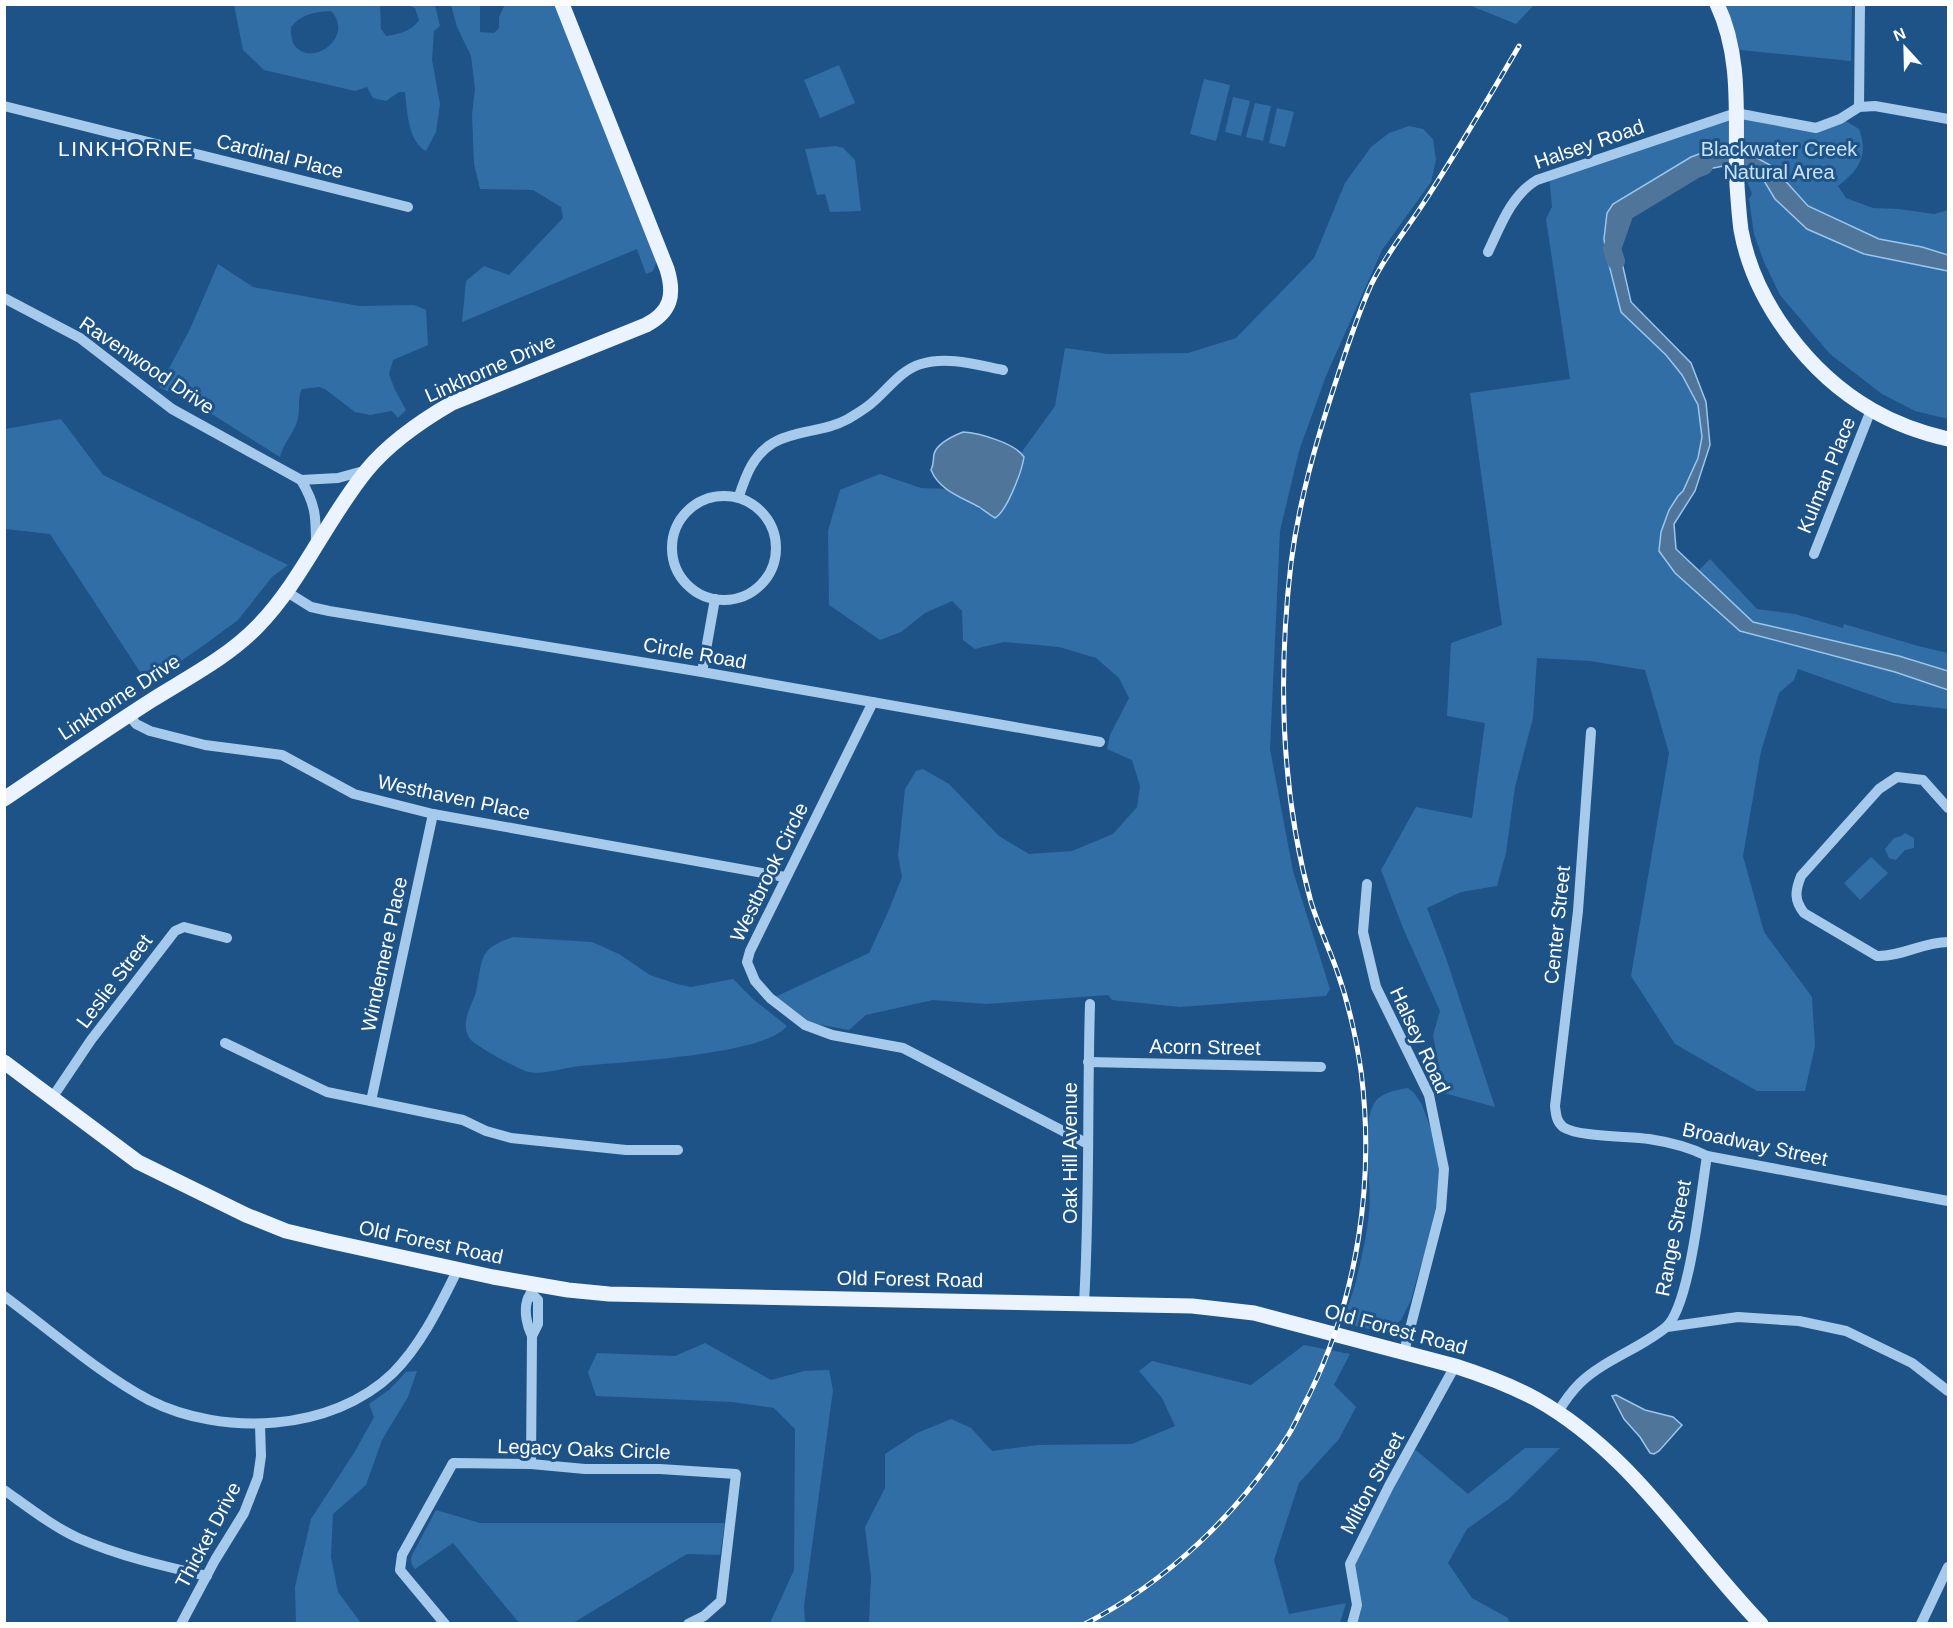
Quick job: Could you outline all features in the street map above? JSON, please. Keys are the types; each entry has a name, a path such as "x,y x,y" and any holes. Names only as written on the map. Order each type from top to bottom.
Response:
{"main road":[{"name":"Linkhorne Drive","path":"4,800 255,630 287,592 367,470 403,435 452,403 645,325 656,320 667,307 671,290 667,269 562,4"},
{"path":"1717,4 1729,34 1734,62 1737,184 1741,230 1760,288 1769,306 1787,333 1812,362 1842,389 1871,410 1908,428 1948,439"},
{"name":"Old Forest Road","path":"4,1062 138,1162 246,1215 286,1231 458,1269 532,1289 609,1294 1192,1306 1233,1310 1302,1325 1455,1366 1511,1387 1558,1412 1602,1446 1629,1472 1761,1623"}],"street":[{"path":"1859,107 1860,4"},
{"name":"Cardinal Place","path":"4,106 408,207"},
{"path":"1736,118 1816,128 1840,119 1859,107 1875,106 1948,119"},
{"name":"Halsey Road","path":"1488,252 1508,210 1527,186 1537,180 1736,118"},
{"name":"Ravenwood Drive","path":"4,298 80,338 172,409 301,480"},
{"path":"739,496 746,474 755,459 773,443 825,429 846,420 872,403 905,372 919,364 954,361 1003,370"},
{"name":"Kulman Place","path":"1814,554 1871,410"},
{"path":"316,546 316,515 312,498 301,480 338,478 367,470"},
{"path":"717,495 739,496 752,504 768,522 776,538 776,555 771,571 761,584 748,594 732,599 715,599 694,590 679,574 673,561 674,532 685,513 703,499 717,495"},
{"name":"Circle Road","path":"287,592 311,606 329,611 702,672 1100,742"},
{"path":"702,672 715,599"},
{"name":"Westbrook Circle","path":"873,702 750,951 747,962 750,973 770,998 805,1025 832,1035 903,1048 1086,1143"},
{"name":"Westhaven Place","path":"129,715 136,724 150,731 205,745 282,755 354,794 433,814 785,877"},
{"name":"Center Street","path":"1557,1120 1555,1106 1578,911 1591,732"},
{"path":"1948,808 1923,780 1897,777 1879,789 1801,876 1796,888 1796,902 1804,913 1876,956 1887,956 1924,945 1948,942"},
{"name":"Windemere Place","path":"371,1101 433,814"},
{"name":"Halsey Road","path":"1367,884 1363,932 1376,987 1429,1095 1444,1169 1442,1209 1404,1352"},
{"name":"Leslie Street","path":"52,1098 175,931 184,927 227,938"},
{"name":"Oak Hill Avenue","path":"1084,1303 1089,1198 1086,1143 1090,1004"},
{"path":"225,1043 327,1092 463,1120 486,1131 511,1138 626,1150 678,1150"},
{"name":"Acorn Street","path":"1088,1062 1321,1067"},
{"name":"Broadway Street","path":"1557,1120 1564,1127 1576,1132 1650,1139 1692,1148 1707,1156 1948,1201"},
{"name":"Range Street","path":"1667,1327 1677,1312 1688,1270 1707,1156"},
{"path":"4,1296 125,1387 151,1401 192,1416 219,1422 260,1425 313,1416 344,1405 369,1392 393,1373 409,1354 428,1327 458,1269"},
{"path":"531,1464 532,1336 538,1324 538,1300 532,1289"},
{"path":"1558,1412 1581,1382 1667,1327 1738,1317 1799,1321 1846,1331 1912,1363 1948,1391"},
{"name":"Milton Street","path":"1352,1623 1357,1605 1350,1564 1389,1486 1455,1366"},
{"name":"Thicket Drive","path":"181,1623 244,1513 258,1478 261,1456 260,1425"},
{"name":"Legacy Oaks Circle","path":"445,1623 400,1570 402,1555 453,1463 531,1464 585,1469 660,1469 736,1474 721,1601 704,1616 688,1623"},
{"path":"4,1490 33,1511 77,1537 135,1559 207,1576"},
{"path":"1921,1623 1948,1567"}],"green space":[{"path":"1469,4 1534,5 1516,24"},
{"path":"234,5 380,5 381,29 386,36 409,29 419,20 415,8 407,5 435,5 440,26 434,31 432,60 440,104 436,132 426,151 415,141 408,116 405,92 399,92 386,101 373,98 367,87 355,91 264,70 243,50","holes":["331,11 337,21 338,30 335,39 321,51 303,52 295,46 291,27 304,16"]},
{"path":"451,5 480,5 480,32 494,33 499,28 499,17 504,7 502,5 554,5 650,238 657,261 653,271 646,274 637,249 462,322 466,281 484,266 509,275 563,218 561,207 533,190 480,189 474,164 472,114 475,89 471,56 457,27"},
{"path":"1726,5 1852,5 1851,61 1740,50"},
{"path":"839,65 855,103 820,118 804,80"},
{"path":"1204,79 1230,85 1216,141 1190,134"},
{"path":"1233,97 1250,101 1241,136 1225,132"},
{"path":"1255,103 1271,106 1263,141 1246,137"},
{"path":"1277,108 1294,112 1285,147 1269,143"},
{"name":"Blackwater Creek Natural Area","path":"1736,113 1816,128 1846,121 1859,129 1863,147 1857,168 1838,186 1846,198 1873,208 1934,214 1948,210 1948,419 1915,411 1882,394 1830,354 1780,295 1754,234 1749,199 1752,194 1745,176 1720,166 1691,174 1625,212 1616,238 1631,302 1691,363 1706,402 1710,445 1695,491 1674,524 1676,549 1699,570 1710,559 1757,609 1795,614 1843,628 1844,624 1948,653 1948,709 1894,703 1798,669 1794,680 1779,693 1761,751 1743,856 1764,932 1812,997 1815,1046 1805,1091 1757,1091 1675,1044 1631,976 1669,753 1645,670 1590,661 1537,658 1533,718 1515,787 1506,853 1497,886 1461,892 1427,908 1446,958 1495,1107 1444,1093 1433,1035 1440,1011 1403,928 1381,870 1416,807 1472,818 1485,723 1447,716 1451,643 1502,625 1470,393 1570,379 1546,219 1552,207 1549,176"},
{"path":"1409,126 1423,129 1433,139 1436,160 1431,182 1382,250 1326,376 1299,451 1280,531 1270,749 1293,871 1330,989 1326,996 1180,1007 1112,1000 1108,995 986,1004 933,1000 866,1015 849,1030 811,1023 775,997 869,953 902,877 898,856 905,789 916,771 923,769 949,784 999,836 1029,854 1072,851 1113,834 1137,807 1140,786 1132,760 1107,749 1110,735 1129,698 1119,678 1096,658 1059,647 1004,642 975,649 963,640 962,611 952,601 925,613 901,632 880,640 829,605 828,531 840,490 880,474 921,488 949,489 997,518 1006,505 1019,476 1021,453 1055,406 1065,348 1108,354 1188,353 1236,338 1314,258 1345,183 1371,147 1389,133"},
{"path":"836,146 843,148 855,160 861,211 830,212 825,194 817,195 805,149"},
{"path":"218,264 253,287 359,306 414,305 426,310 428,345 393,360 389,374 406,410 398,418 392,411 370,415 355,412 325,389 319,387 302,389 297,422 280,457 210,413 159,387 190,329"},
{"path":"61,419 103,475 288,565 272,577 238,620 171,668 142,675 50,534 5,529 5,429"},
{"path":"1905,833 1914,838 1914,848 1905,850 1896,860 1889,858 1885,849 1894,838"},
{"path":"1871,857 1888,873 1860,900 1844,883"},
{"path":"513,937 592,942 619,954 650,975 691,987 733,979 754,1000 787,1026 774,1036 722,1050 579,1066 547,1072 524,1071 473,1042 466,1026 485,954 494,945"},
{"path":"1408,1088 1422,1105 1440,1154 1436,1220 1411,1300 1401,1320 1389,1328 1375,1330 1350,1325 1344,1321 1356,1283 1368,1221 1370,1201 1368,1126 1370,1113 1378,1099 1390,1092"},
{"path":"705,1343 771,1380 804,1371 829,1370 833,1390 804,1606 805,1623 770,1623 794,1570 795,1429 774,1408 732,1402 596,1396 588,1372 597,1353 675,1356"},
{"path":"1304,1345 1350,1354 1334,1385 1356,1407 1339,1439 1299,1483 1274,1560 1289,1614 1346,1603 1340,1623 869,1623 871,1577 865,1527 885,1488 885,1454 917,1433 951,1419 971,1428 992,1451 1038,1445 1132,1444 1175,1426 1162,1398 1139,1371 1152,1361 1251,1385"},
{"path":"417,1371 408,1397 382,1440 366,1485 333,1514 331,1557 338,1592 361,1623 296,1623 295,1587 311,1519 354,1453 374,1417 369,1404 390,1389 406,1372"},
{"path":"1411,1446 1468,1494 1525,1448 1560,1448 1509,1499 1467,1529 1448,1563 1472,1598 1508,1618 1509,1623 1352,1623 1357,1605 1350,1564"},
{"path":"436,1510 480,1523 725,1523 720,1555 687,1554 573,1623 520,1624 453,1543 415,1569 411,1561 412,1555"}],"shaded area":[{"path":"1738,148 1772,166 1808,206 1879,239 1922,247 1948,255 1948,271 1864,254 1807,229 1775,199 1763,179 1739,163 1698,171 1667,183 1621,214 1615,232 1631,302 1691,363 1706,402 1710,445 1695,491 1674,524 1676,549 1753,622 1899,656 1948,671 1948,690 1895,672 1740,631 1675,573 1659,551 1661,532 1669,510 1683,491 1698,458 1702,437 1698,405 1682,375 1666,355 1621,312 1604,239 1607,213 1613,204 1691,157 1710,150"},
{"path":"963,432 978,434 1005,443 1024,457 1009,499 995,518 945,488 931,470 938,446"},
{"path":"1616,1395 1645,1410 1673,1417 1682,1425 1659,1451 1654,1454 1650,1453 1624,1419 1612,1396"}],"waterway":[{"path":"1616,261 1612,249 1625,212 1704,166"}],"railway":[{"path":"1085,1624 1116,1607 1173,1566 1199,1543 1248,1491 1292,1429 1326,1357 1340,1318 1359,1237 1366,1154 1365,1112 1361,1071 1351,1019 1340,980 1311,902 1293,819 1285,734 1284,691 1284,648 1291,563 1303,494 1315,450 1348,346 1371,285 1389,253 1448,165 1519,46"}],"district":[{"name":"LINKHORNE","path":"126,149"}]}
